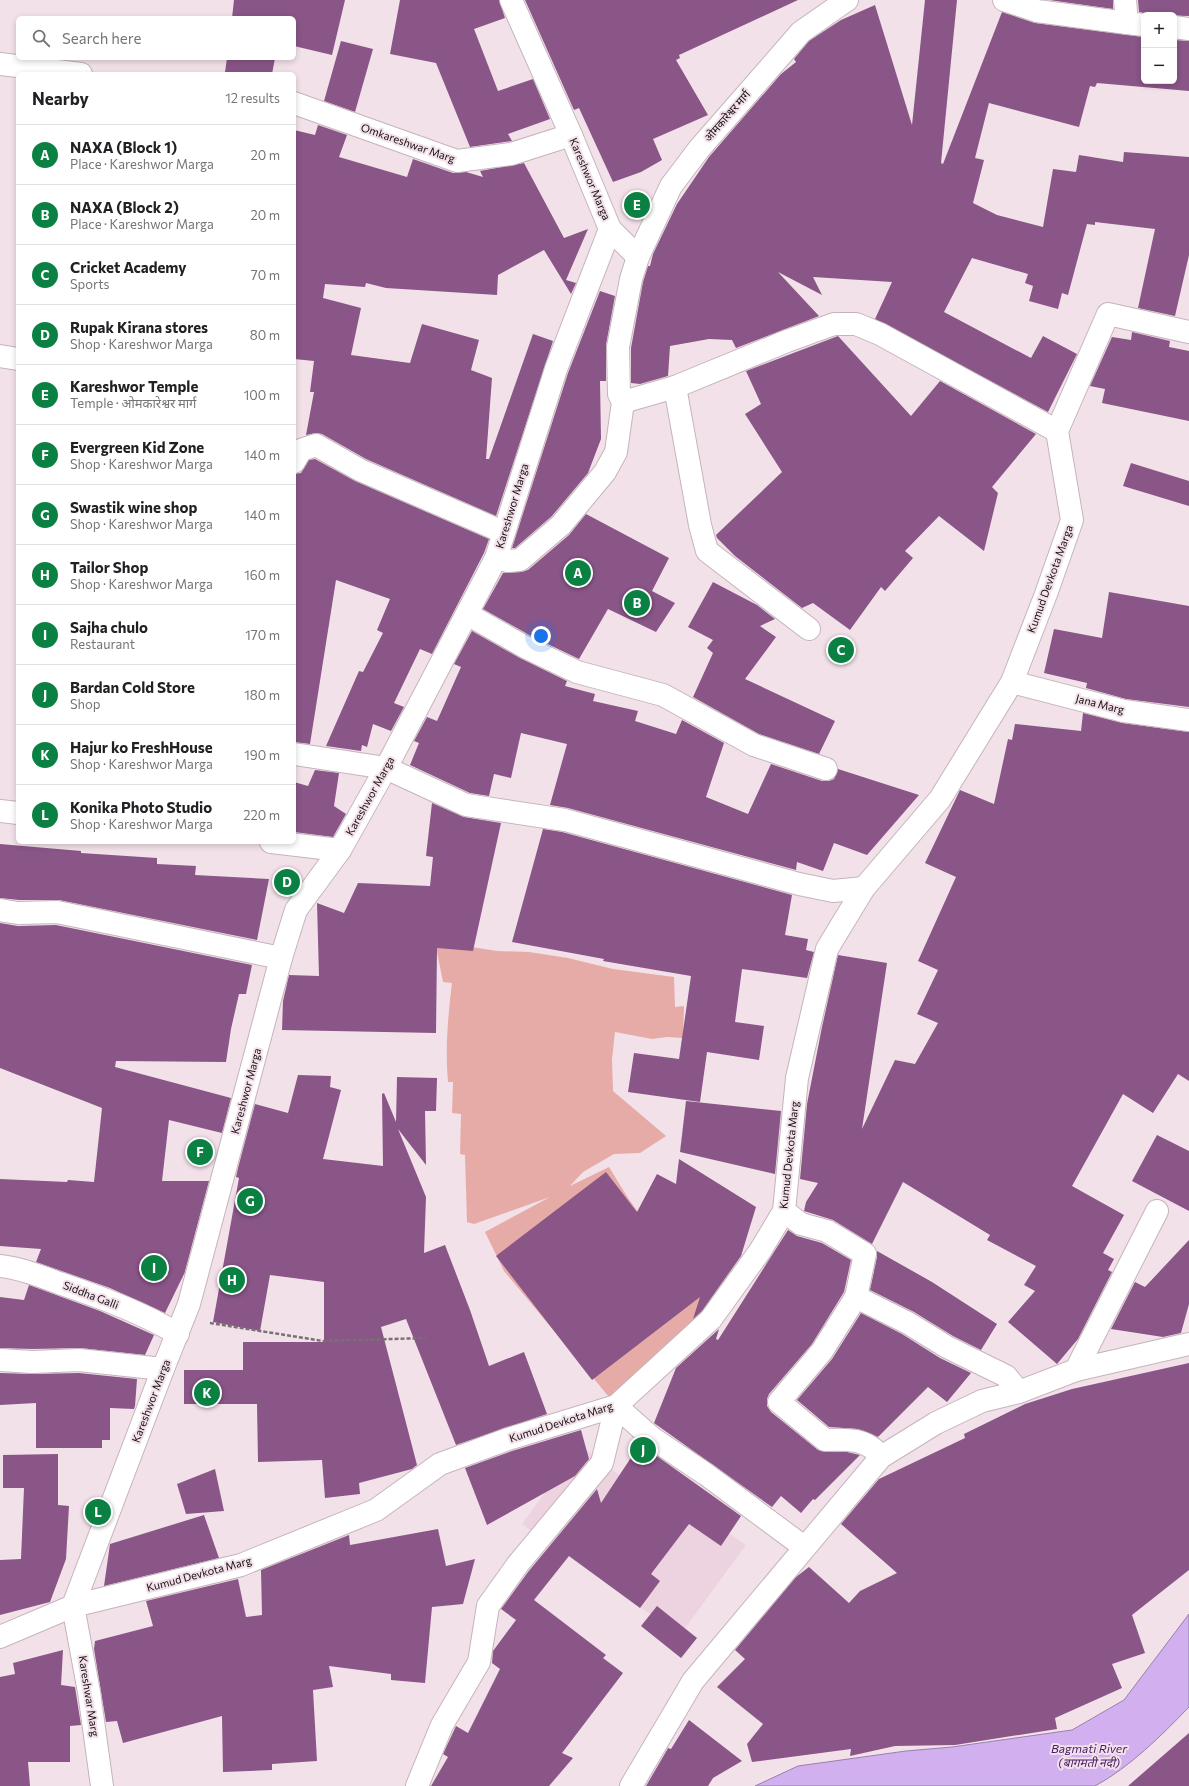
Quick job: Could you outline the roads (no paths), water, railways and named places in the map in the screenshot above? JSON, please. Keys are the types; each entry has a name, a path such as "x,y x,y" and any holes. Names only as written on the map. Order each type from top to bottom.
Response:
{"street":[{"name":"Kareshwor Marga","path":"73,1606 163,1368 181,1327 281,958 296,910 340,850 386,768 496,558 556,369 610,229 571,135 511,0"},
{"name":"ओमकारेश्वर मार्ग","path":"623,402 619,394 618,347 631,278 638,257 671,186 699,149 801,32 847,0"},
{"path":"1004,0 1037,11 1135,24"},
{"path":"1125,0 1135,24"},
{"path":"1177,27 1189,29"},
{"path":"0,64 65,72"},
{"name":"Omkareshwar Marg","path":"296,104 457,161 511,154 571,135"},
{"path":"610,229 638,257"},
{"path":"496,558 508,561 520,560 566,519 605,472 616,452 623,402 675,387 787,341 834,324 856,324 880,334 1057,431 1108,314 1189,332"},
{"path":"0,356 16,359"},
{"path":"675,387 700,525 707,551 809,628"},
{"name":"Kumud Devkota Marga","path":"864,888 940,799 1012,682 1046,594 1072,520 1057,431"},
{"path":"296,459 301,450 316,445 360,470 503,532"},
{"path":"467,614 525,647 577,672 663,695 754,745 826,769"},
{"name":"Jana Marg","path":"1012,682 1124,711 1189,720"},
{"path":"296,754 386,768 466,805 565,820 799,884 833,891 864,888"},
{"path":"0,811 16,813"},
{"path":"289,844 340,850"},
{"name":"Kumud Devkota Marg","path":"0,1637 73,1606 241,1565 376,1510 440,1464 508,1439 616,1406 711,1319 760,1251 784,1211 797,1078 827,949 864,888"},
{"path":"0,910 18,913 57,912 281,958"},
{"path":"784,1211 801,1224 826,1231 865,1254 856,1298 822,1351 779,1402 825,1440 849,1439 874,1448 881,1457"},
{"path":"1076,1370 1157,1211"},
{"name":"Siddha Galli","path":"0,1266 35,1274 80,1290 157,1322 181,1327"},
{"path":"856,1298 908,1323 946,1347 1006,1376 1019,1392"},
{"path":"631,1786 693,1681 881,1457 936,1423 982,1401 1019,1392 1076,1370 1189,1344"},
{"path":"0,1360 32,1362 79,1360 163,1368"},
{"path":"417,1786 442,1726 479,1662 488,1606 518,1564 602,1463 616,1406 652,1438 708,1475 804,1547"},
{"name":"Kareshwar Marg","path":"73,1606 89,1692 102,1786"}],"water":[{"name":"Bagmati River (बागमती नदी)","path":"1189,1614 1189,1707 1156,1740 1133,1760 1121,1770 1095,1786 755,1786 798,1766 906,1751 952,1747 1072,1730 1124,1700"}],"place":[{"name":"Kareshwor Temple","path":"637,205"},
{"name":"NAXA (Block 1)","path":"578,573"},
{"name":"NAXA (Block 2)","path":"637,603"},
{"name":"Cricket Academy","path":"841,650"},
{"name":"Rupak Kirana stores","path":"287,882"},
{"name":"Evergreen Kid Zone","path":"200,1152"},
{"name":"Swastik wine shop","path":"250,1201"},
{"name":"Sajha chulo","path":"154,1268"},
{"name":"Tailor Shop","path":"232,1280"},
{"name":"Hajur ko FreshHouse","path":"207,1393"},
{"name":"Bardan Cold Store","path":"643,1450"},
{"name":"Konika Photo Studio","path":"98,1512"}]}
